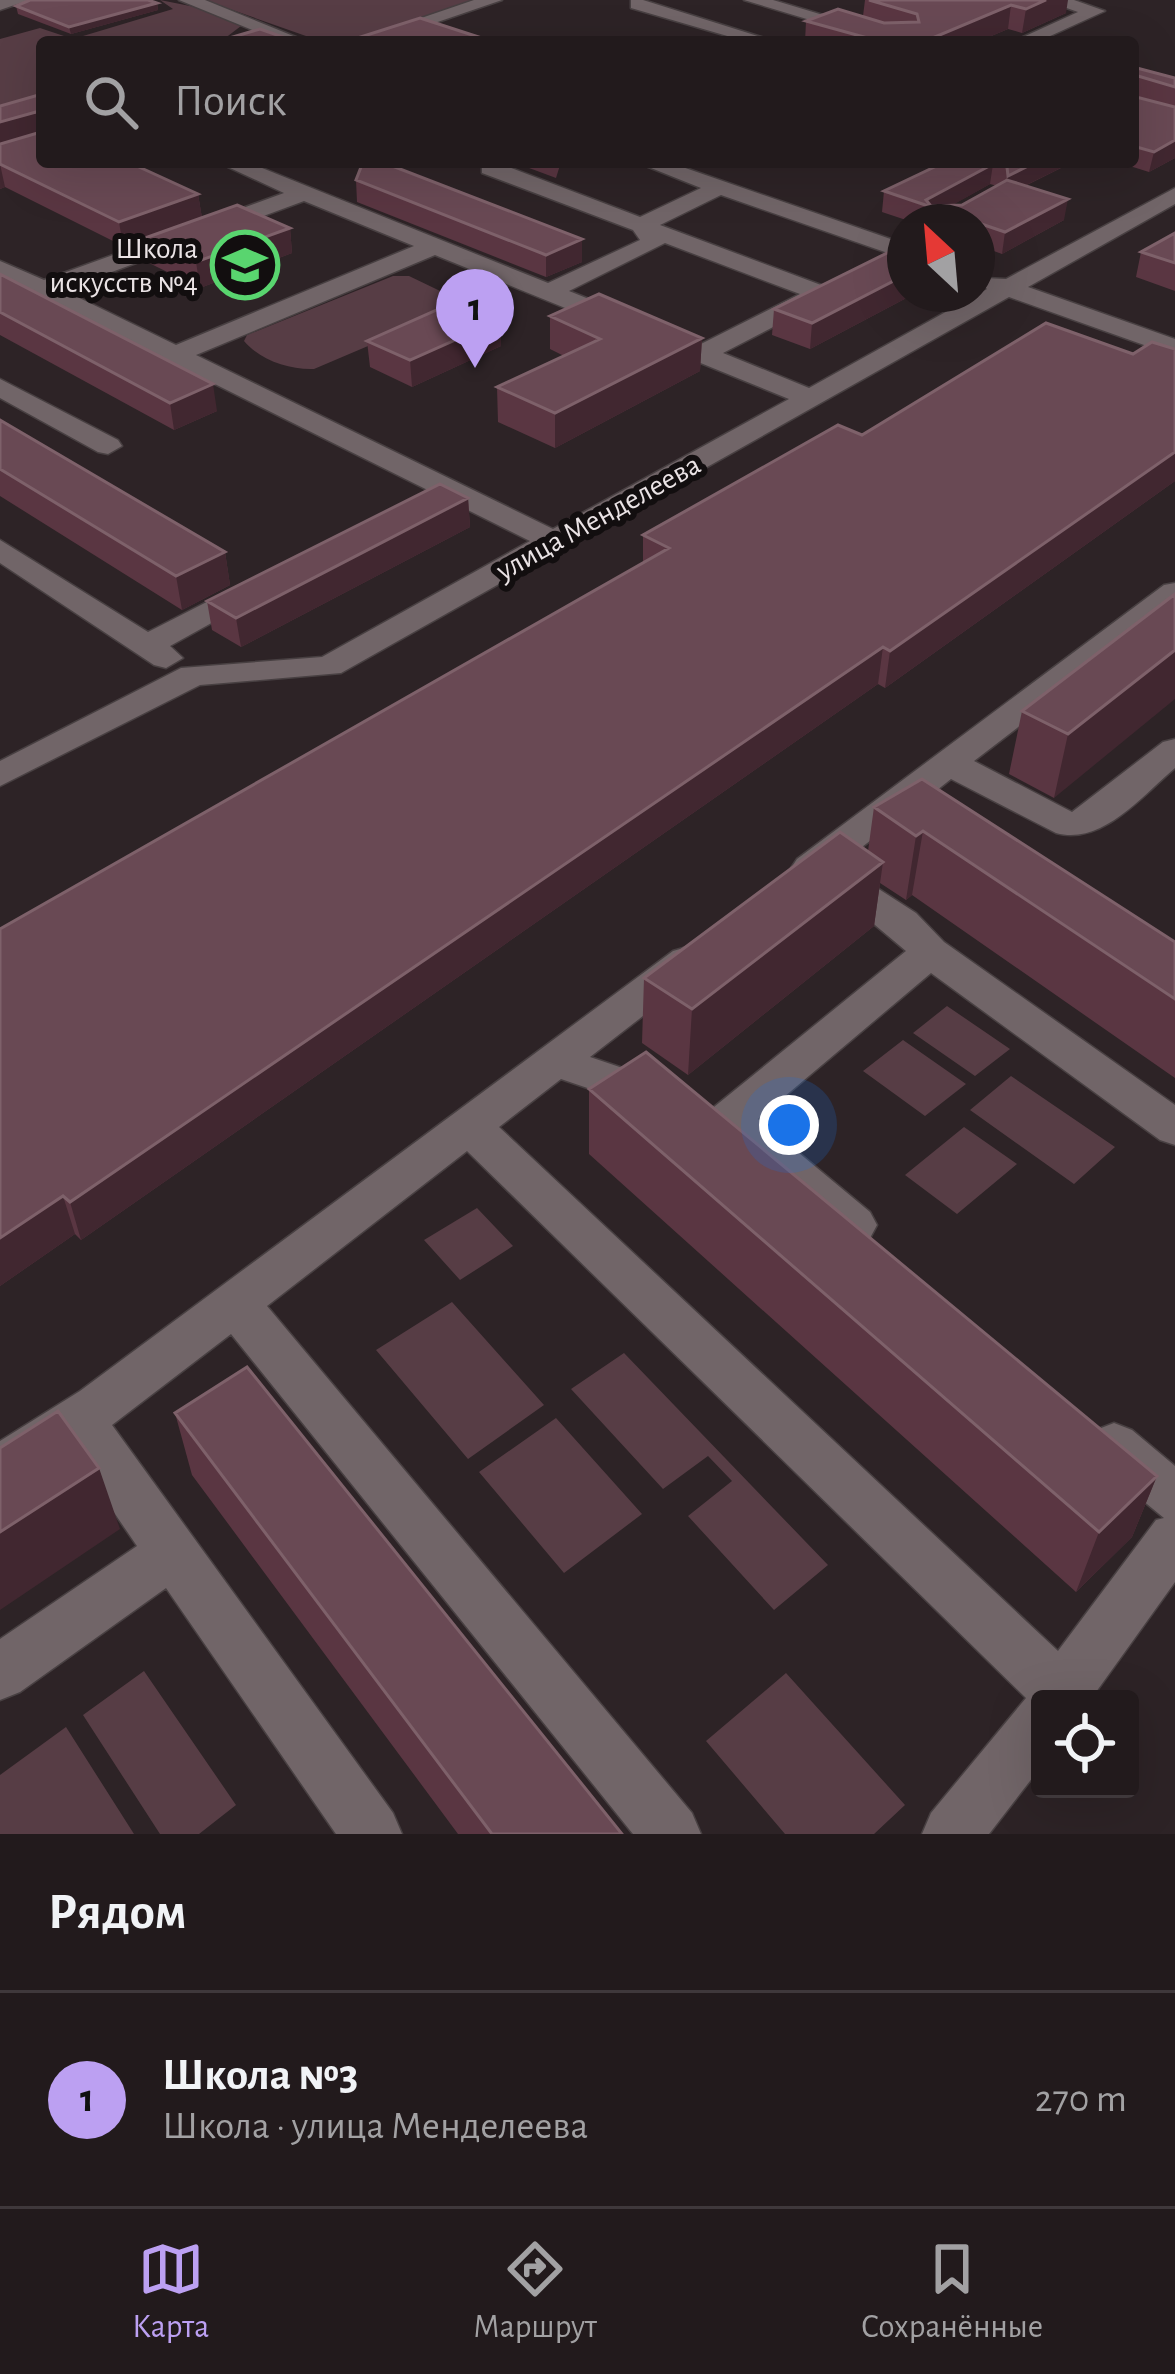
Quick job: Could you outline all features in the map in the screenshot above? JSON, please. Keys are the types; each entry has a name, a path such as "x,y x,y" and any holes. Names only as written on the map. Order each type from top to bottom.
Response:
{"street":[{"path":"0,5 20,0"},
{"path":"188,0 282,36"},
{"path":"379,36 494,0"},
{"path":"753,0 882,36"},
{"path":"1036,36 1096,11 1053,0"},
{"path":"637,4 746,36"},
{"path":"249,36 267,31"},
{"path":"243,168 811,398"},
{"path":"499,168 641,225 841,283"},
{"path":"665,168 887,243"},
{"path":"686,175 703,168"},
{"path":"641,225 721,187"},
{"path":"45,288 304,193"},
{"name":"улица Менделеева","path":"0,775 193,675 329,665 1175,195"},
{"path":"548,292 655,242 641,225"},
{"path":"176,354 435,246"},
{"path":"702,354 887,256"},
{"path":"0,268 554,541"},
{"path":"995,284 1175,348"},
{"path":"0,387 108,446"},
{"path":"410,511 451,490"},
{"path":"0,549 193,675"},
{"path":"148,646 289,573"},
{"path":"780,891 1175,592"},
{"path":"950,763 1069,825 1095,817 1175,750"},
{"path":"904,797 942,822"},
{"path":"818,862 902,922 929,952 1175,1128"},
{"path":"0,1469 79,1419 724,933"},
{"path":"729,1119 929,952"},
{"path":"554,1061 729,1119 890,1256"},
{"path":"469,1126 1039,1690"},
{"path":"235,1303 671,1834"},
{"path":"79,1419 372,1834"},
{"path":"1086,1422 1175,1498"},
{"path":"1063,1690 1175,1538"},
{"path":"0,1672 173,1552"},
{"path":"952,1834 1031,1732"}],"shaded area":[{"path":"160,0 200,8 241,26 228,36 83,36 173,9"},
{"path":"204,0 484,0 369,36 306,36"},
{"path":"40,28 64,36 36,36 36,97 0,107 0,39"},
{"path":"393,276 409,276 461,301 455,309 314,369 276,362 244,341 247,335"},
{"path":"947,1006 1010,1049 975,1076 913,1033"},
{"path":"903,1040 966,1084 925,1116 863,1071"},
{"path":"1011,1076 1115,1147 1074,1184 970,1110"},
{"path":"964,1127 1017,1164 957,1214 905,1175"},
{"path":"477,1208 513,1246 460,1280 424,1240"},
{"path":"452,1302 544,1405 468,1459 376,1350"},
{"path":"624,1353 828,1565 774,1610 688,1516 732,1481 708,1456 663,1489 571,1389"},
{"path":"556,1418 642,1514 564,1573 479,1472"},
{"path":"144,1671 236,1805 199,1834 160,1834 83,1715"},
{"path":"786,1673 905,1805 874,1834 785,1834 706,1741"},
{"path":"66,1727 134,1834 0,1834 0,1775"}],"building":[{"path":"30,0 157,3 69,27 16,6"},
{"path":"869,0 1046,0 1026,9 1011,5 937,36 860,36 806,21 838,9 884,23 919,22 917,14"},
{"path":"420,18 476,36 364,36"},
{"path":"260,29 280,36 236,36"},
{"path":"1139,69 1175,78 1175,87 1139,76"},
{"path":"36,96 36,112 0,122 0,106"},
{"path":"1139,98 1175,107 1175,140 1154,152 1139,148"},
{"path":"36,133 36,168 141,168 198,194 119,222 0,164 0,144"},
{"path":"361,168 398,168 582,239 546,255 356,180"},
{"path":"932,168 986,168 926,200 929,204 884,191"},
{"path":"1007,180 1068,199 1005,232 995,229 995,204 964,204"},
{"path":"237,205 290,228 196,262 145,238"},
{"path":"1175,233 1175,263 1141,252"},
{"path":"887,253 887,284 812,323 774,309"},
{"path":"0,274 213,384 170,403 0,312"},
{"path":"599,294 702,338 555,413 497,387 600,339 550,316"},
{"path":"457,301 500,320 410,360 367,341"},
{"path":"1046,323 1133,354 1152,342 1175,349 1175,452 890,651 883,647 70,1202 63,1196 0,1238 0,929 669,548 643,535 838,425 862,435"},
{"path":"0,420 225,552 176,576 0,469"},
{"path":"440,484 468,498 236,618 207,601"},
{"path":"1175,594 1175,650 1068,734 1022,711"},
{"path":"922,779 1175,942 1175,999 923,831 916,836 874,807"},
{"path":"840,832 883,862 692,1009 644,978"},
{"path":"646,1052 1157,1476 1099,1532 589,1089"},
{"path":"247,1367 622,1834 492,1834 175,1413"},
{"path":"58,1411 99,1468 0,1532 0,1448"}],"place":[{"name":"Школа искусств №4","path":"245,265"},
{"name":"Школа №3","path":"475,368"}]}
